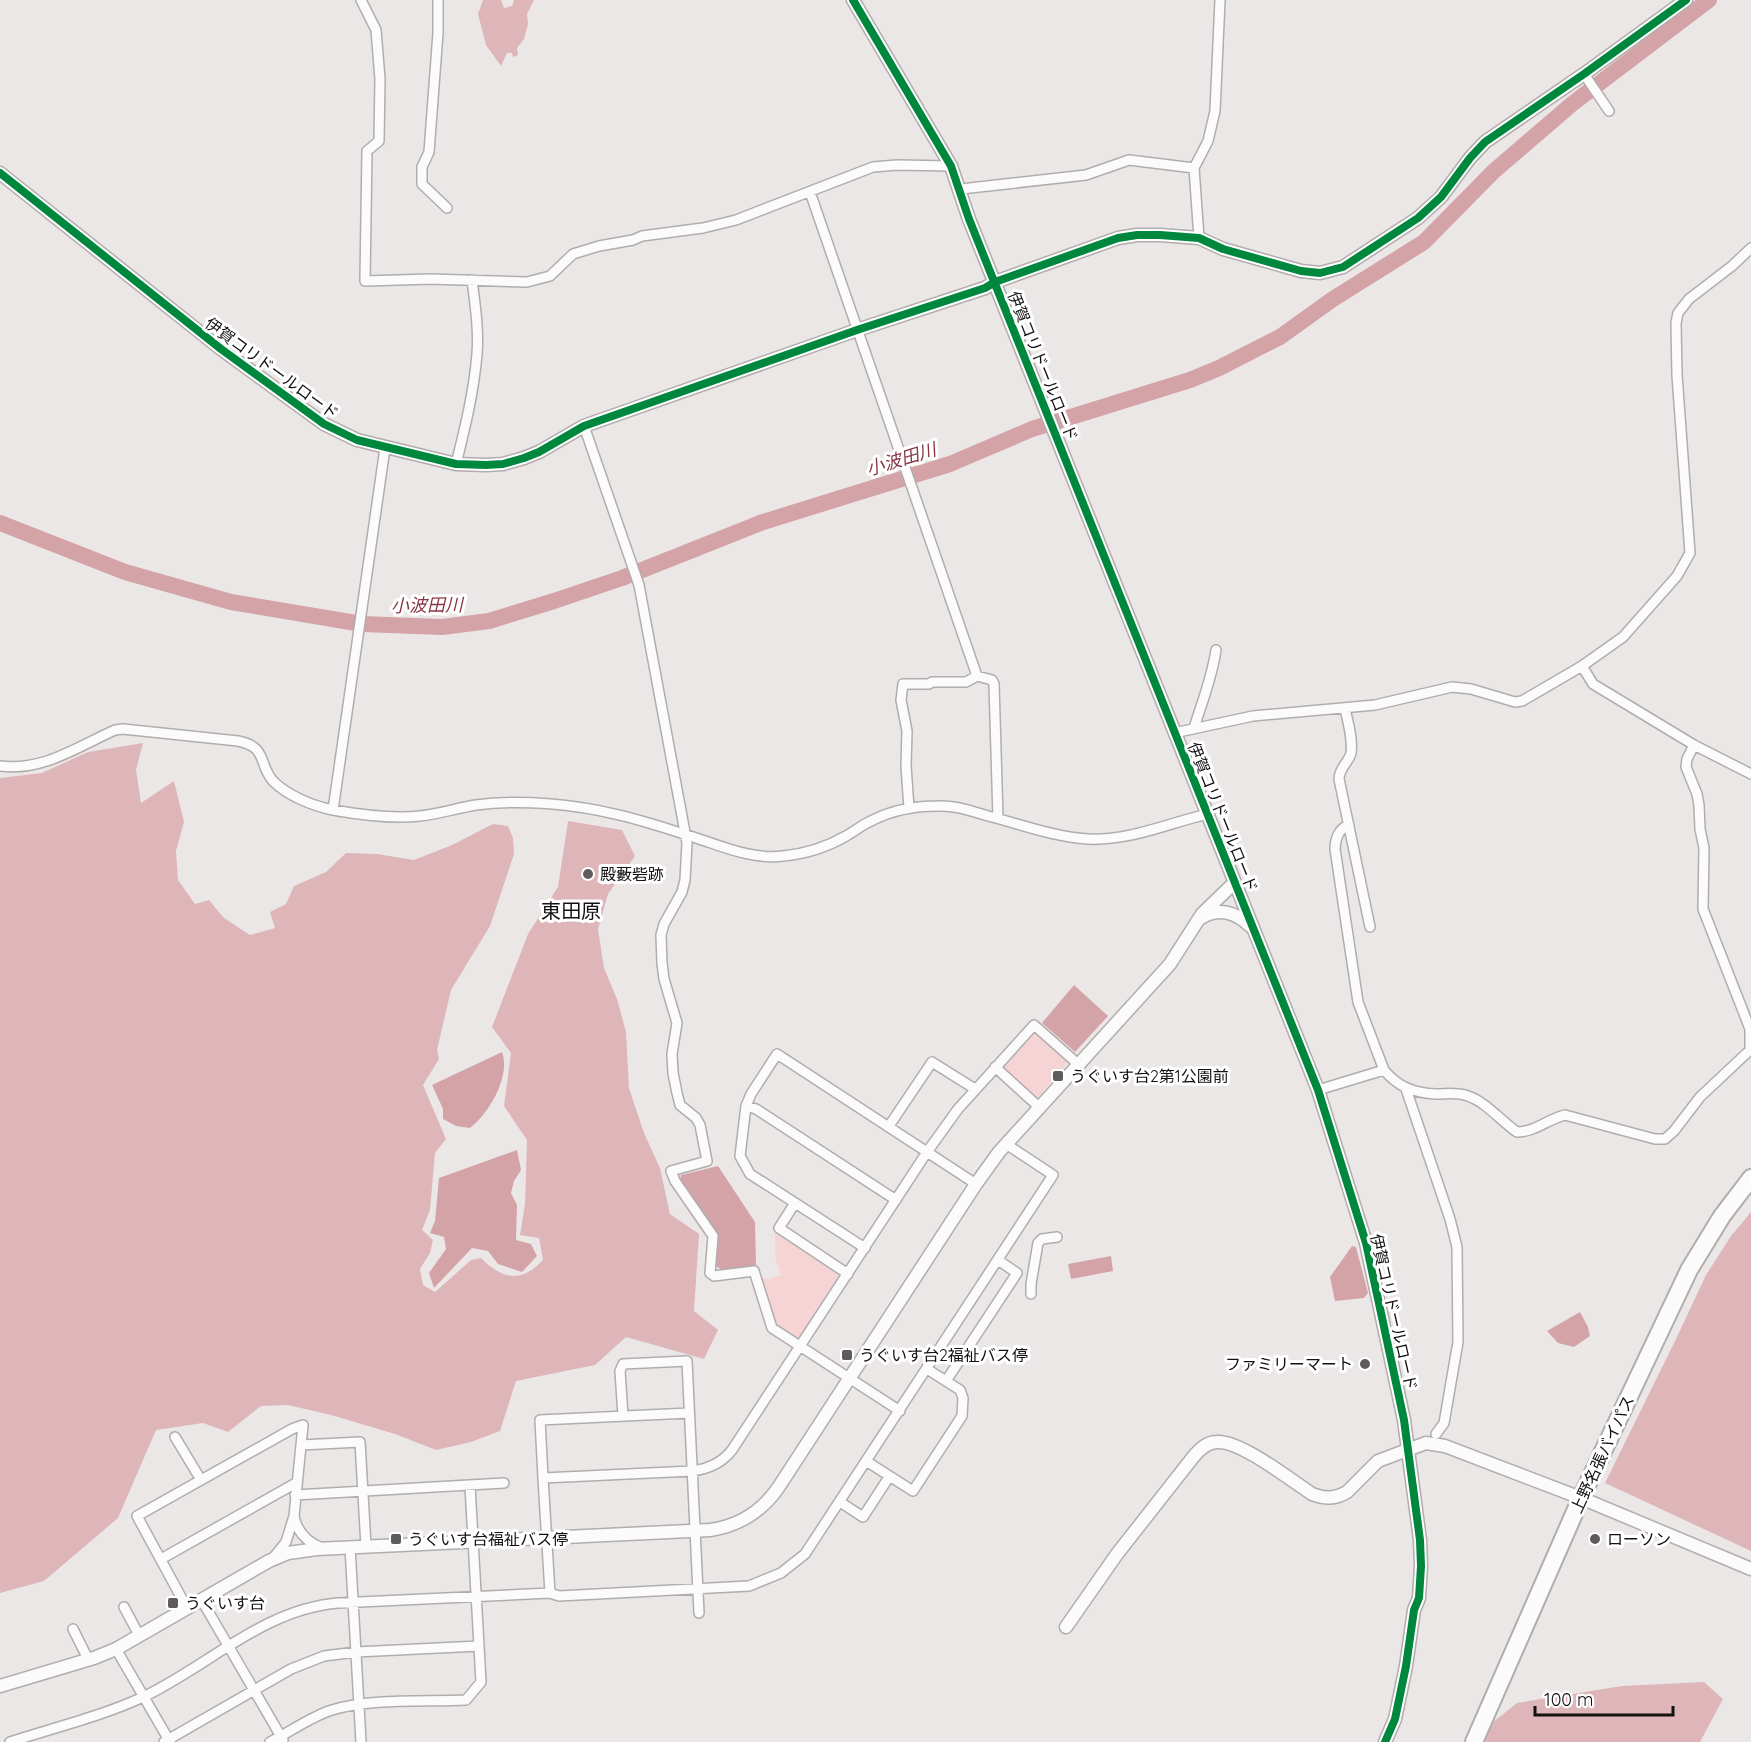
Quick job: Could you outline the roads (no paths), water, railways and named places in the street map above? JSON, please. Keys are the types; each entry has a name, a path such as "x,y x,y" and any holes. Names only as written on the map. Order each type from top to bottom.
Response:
{"highway":[{"name":"上野名張バイパス","path":"1474,1742 1581,1498 1689,1270 1722,1216 1751,1178"}],"street":[{"path":"361,0 376,30 380,89 379,141 367,151 365,282 471,280 527,282 549,276 573,254 642,236 725,223 873,167 951,166"},
{"path":"438,0 438,33 429,152 422,167 422,184 447,208"},
{"path":"853,0 951,166 961,189 969,219 995,282 1118,238 1137,235 1199,238 1223,249 1301,271 1320,273 1343,267 1418,218 1440,197 1485,142 1586,77 1686,0"},
{"path":"1199,238 1194,168 1208,141 1215,111 1220,0"},
{"path":"1586,77 1609,111"},
{"path":"961,189 1086,176 1129,160 1194,168"},
{"name":"伊賀コリドールロード","path":"0,173 220,349 295,404 338,432 385,448 456,464 503,464 539,452 584,426 857,330 985,288 995,282 1318,1090 1371,1263 1404,1420 1420,1540 1421,1566 1419,1598 1414,1610 1395,1719 1384,1742"},
{"path":"810,192 977,676"},
{"path":"1174,733 1253,716 1375,705 1461,687 1515,702 1531,697 1623,637 1677,576 1690,553 1677,375 1676,323 1678,313 1689,299 1732,266 1751,248"},
{"path":"456,464 473,388 478,352 471,280"},
{"path":"584,426 639,585 687,843 682,892 663,930 662,963 664,979 677,1023 672,1054 677,1093 680,1105 696,1118 700,1125 707,1161 671,1171 675,1181 713,1236 710,1273 714,1276 754,1271 772,1328 900,1411"},
{"path":"333,810 385,448"},
{"path":"1194,729 1209,687 1216,650"},
{"path":"1581,666 1593,684 1694,745 1751,774"},
{"path":"909,808 906,766 908,731 902,700 903,684 966,682 977,676 992,680 994,684 998,819"},
{"path":"1345,709 1350,731 1351,756 1340,770 1339,779 1370,927"},
{"path":"0,765 27,766 44,762 74,751 115,730 123,729 238,741 248,743 258,750 274,782 290,794 309,803 333,810 392,817 416,816 475,805 545,805 580,808 619,815 739,852 760,856 783,856 814,850 833,843 869,821 909,808 947,806 1074,837 1107,839 1132,835 1208,814"},
{"path":"1349,825 1344,826 1337,838 1335,849 1358,1002 1384,1070 1397,1083 1406,1089 1469,1096 1483,1104 1517,1132 1533,1130 1556,1117 1565,1115 1655,1139 1665,1139 1721,1075 1750,1050 1750,1029 1704,909 1702,876 1704,848 1699,805 1686,767 1694,745"},
{"path":"0,1686 116,1649 269,1561 294,1552 366,1546 695,1531 726,1527 749,1516 768,1502 976,1184 1006,1144 1170,964 1198,921 1234,883"},
{"path":"1198,921 1207,914 1230,912 1241,918 1252,929"},
{"path":"543,1478 692,1471 714,1465 728,1455 927,1152 975,1089 1034,1025 1078,1065"},
{"path":"865,1248 750,1174 740,1156 746,1106 751,1094 777,1054 976,1184"},
{"path":"889,1126 932,1062 975,1089"},
{"path":"995,1067 1039,1107"},
{"path":"1318,1090 1384,1070"},
{"path":"1406,1089 1450,1219 1457,1247 1458,1342 1444,1423 1436,1434"},
{"path":"746,1106 756,1109 896,1200"},
{"path":"10,1742 108,1712 142,1697 275,1620 293,1612 323,1604 550,1593 559,1596 749,1586 781,1573 805,1554 1053,1175 1006,1144"},
{"path":"795,1203 779,1228 848,1274"},
{"path":"998,1260 1017,1273 1031,1289 1038,1243 1042,1239 1057,1238"},
{"path":"946,1381 1017,1273"},
{"path":"623,1416 620,1371 623,1364 687,1360 699,1613"},
{"path":"866,1461 913,1491 962,1416 963,1398 960,1390 927,1369"},
{"path":"550,1593 540,1420 689,1413"},
{"path":"188,1608 137,1516 303,1425 294,1516 285,1542 269,1561"},
{"path":"175,1437 201,1480"},
{"path":"301,1444 360,1442 366,1546"},
{"path":"1066,1627 1142,1520 1203,1447 1216,1442 1237,1446 1312,1494 1327,1498 1347,1492 1378,1461 1426,1443 1445,1446 1581,1498 1751,1569"},
{"path":"840,1502 863,1517 890,1477"},
{"path":"161,1559 296,1483"},
{"path":"295,1495 504,1483"},
{"path":"270,1742 282,1739 329,1711 359,1705 466,1700 481,1682 470,1486"},
{"path":"294,1516 303,1535 313,1544 324,1549"},
{"path":"350,1547 361,1742"},
{"path":"201,1599 282,1739"},
{"path":"124,1607 139,1635"},
{"path":"73,1629 88,1659"},
{"path":"116,1649 167,1741 304,1662 324,1656 356,1652 479,1646"}],"waterway":[{"name":"小波田川","path":"0,523 125,572 231,602 362,624 442,627 489,621 622,578 763,522 950,464 1032,429 1190,380 1280,337 1333,299 1424,242 1494,171 1572,104 1709,0"}],"place":[{"name":"殿藪砦跡","path":"588,874"},
{"name":"うぐいす台2第1公園前","path":"1058,1076"},
{"name":"うぐいす台2福祉バス停","path":"847,1355"},
{"name":"ファミリーマート","path":"1365,1364"},
{"name":"うぐいす台福祉バス停","path":"396,1539"},
{"name":"ローソン","path":"1595,1539"},
{"name":"うぐいす台","path":"173,1603"}],"district":[{"name":"東田原","path":"571,910"}]}
